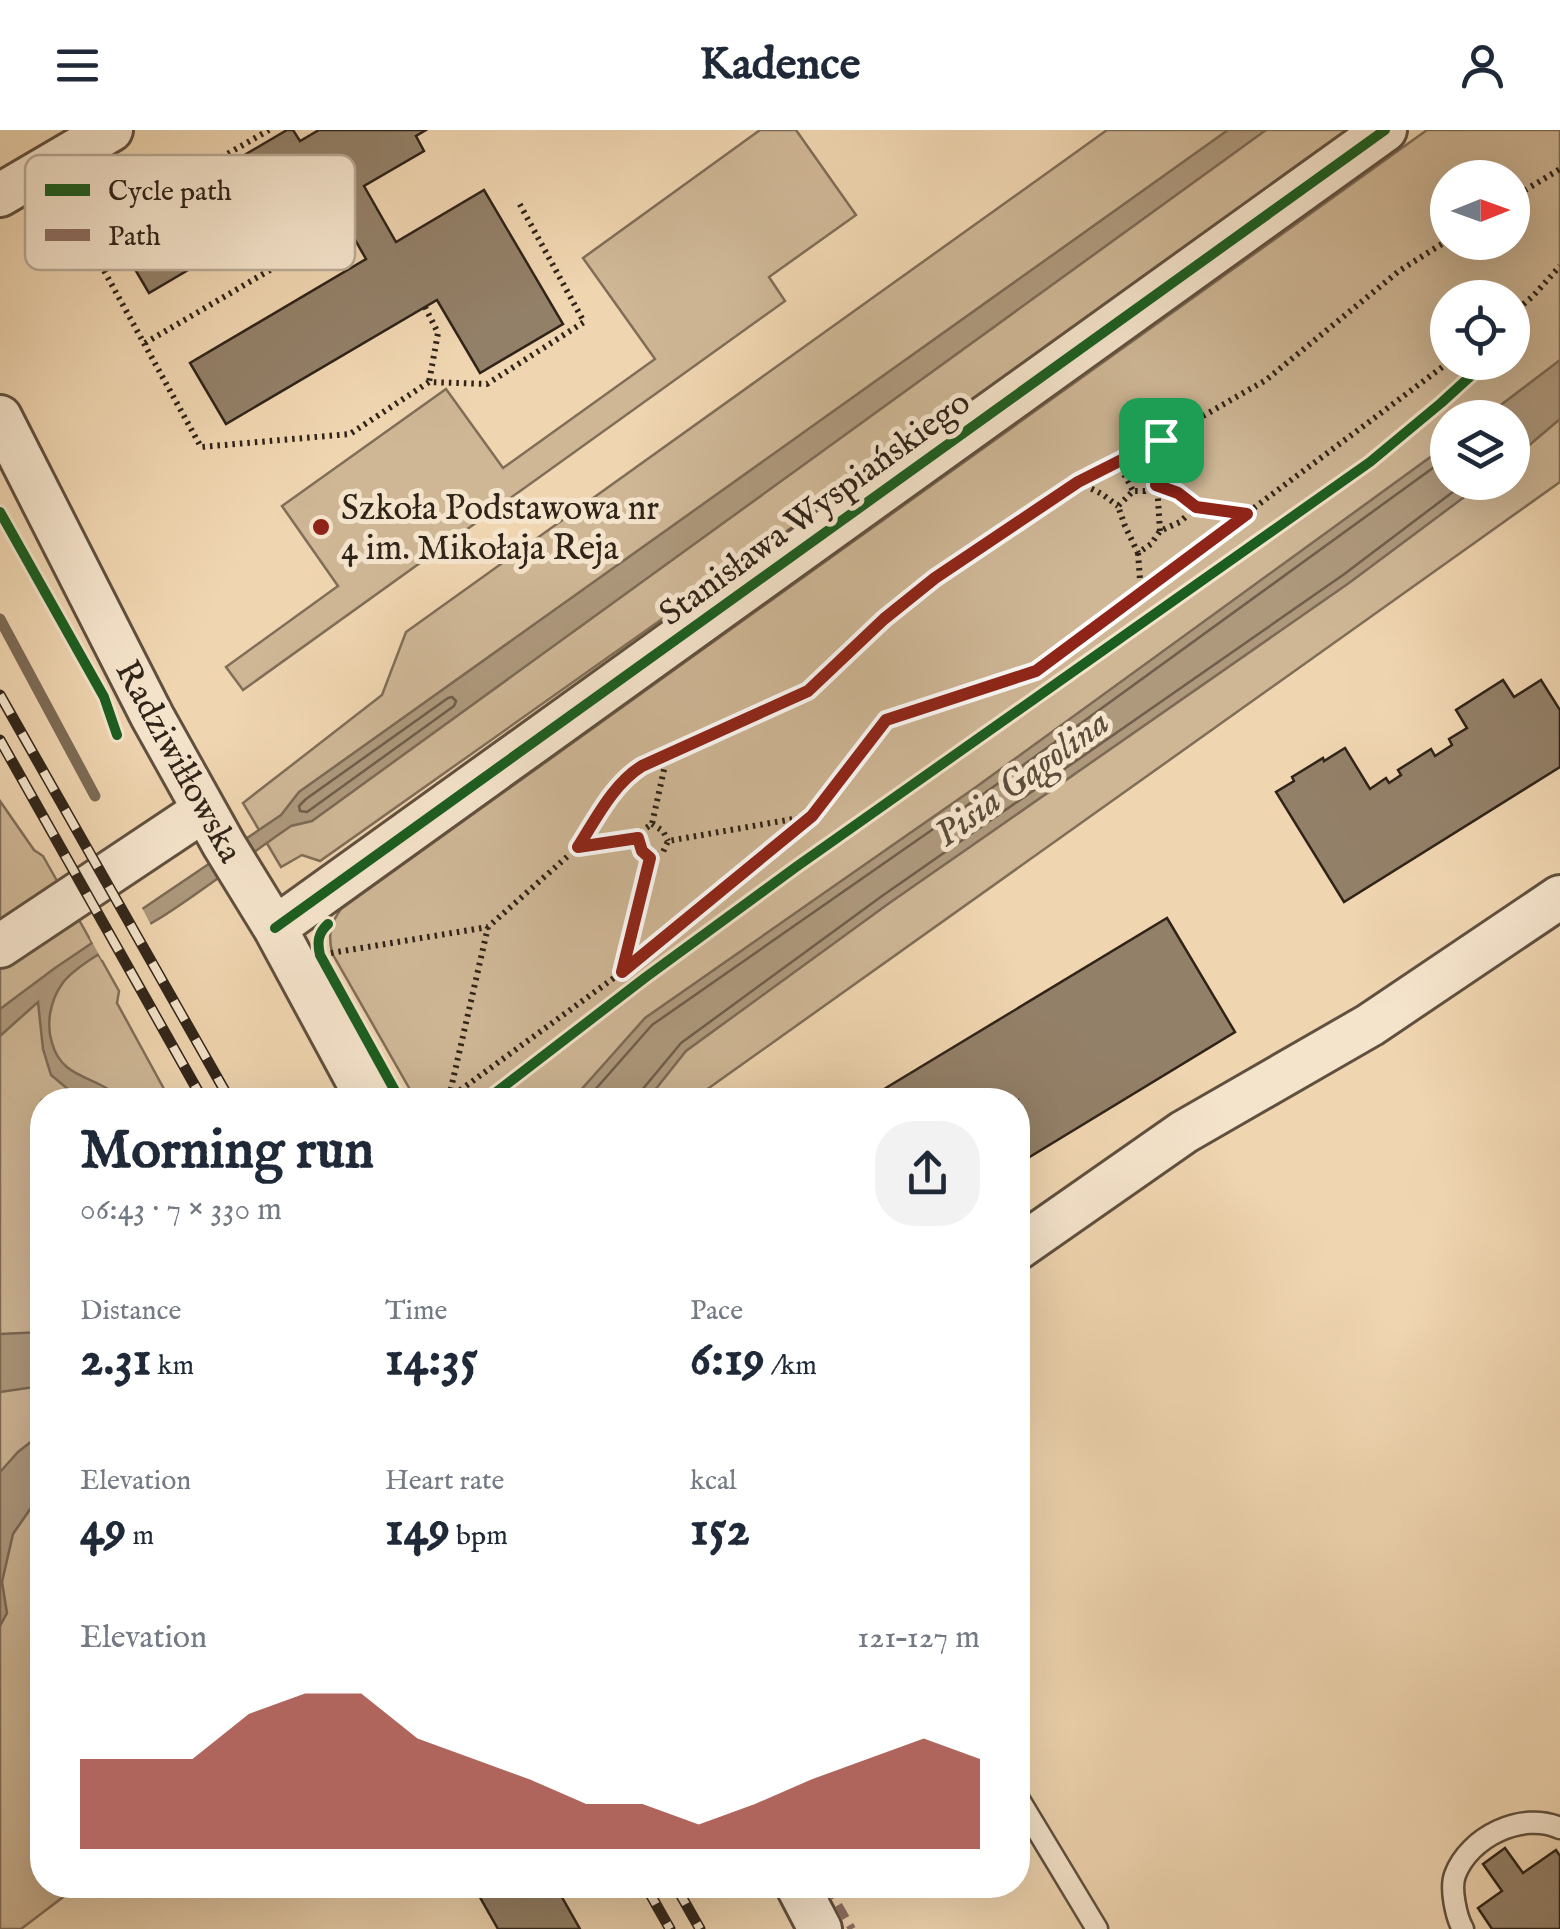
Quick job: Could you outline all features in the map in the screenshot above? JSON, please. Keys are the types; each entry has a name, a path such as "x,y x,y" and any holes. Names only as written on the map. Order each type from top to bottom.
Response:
{"street":[{"path":"68,155 111,130"},
{"name":"Stanisława Wyspiańskiego","path":"267,914 1385,130"},
{"path":"0,195 25,180"},
{"name":"Radziwiłłowska","path":"0,417 152,716 267,914 361,1088"},
{"path":"0,946 214,828"},
{"path":"1030,1240 1184,1132 1370,1025 1560,897"},
{"path":"803,1898 820,1929"}],"lane":[{"path":"1030,1818 1096,1929"},
{"path":"1464,1929 1457,1918 1453,1878 1472,1847 1500,1830 1521,1824 1560,1828"}],"path":[{"path":"226,155 269,130"},
{"path":"1530,187 1560,169"},
{"path":"1548,176 1560,184"},
{"path":"105,270 200,447 350,434 429,382 486,384 584,322 518,201"},
{"path":"320,955 488,927 578,847 629,774 808,691 909,597 1078,482 1266,380 1400,271 1430,252"},
{"path":"1530,300 1560,266"},
{"path":"145,343 270,270"},
{"path":"425,307 438,333 429,382"},
{"path":"464,1088 622,972 812,816 886,720 1036,671 1430,376"},
{"path":"1160,531 1156,485 1161,440"},
{"path":"1114,463 1133,491"},
{"path":"1078,482 1118,506 1138,553 1141,594"},
{"path":"1118,506 1133,491 1146,491 1156,485"},
{"path":"1156,485 1178,493 1196,507 1247,514"},
{"path":"1138,553 1160,531 1180,522 1196,507"},
{"path":"650,858 642,851 638,838 652,824 667,754"},
{"path":"668,841 812,816"},
{"path":"650,858 663,852 668,841 663,830 652,824"},
{"path":"578,847 638,838"},
{"path":"622,972 650,858"},
{"path":"451,1088 488,927"}],"shaded area":[{"path":"760,130 796,130 856,215 769,277 785,301 243,690 226,667 338,586 282,506 446,389 503,468 655,359 583,258"},
{"path":"1107,130 1354,130 320,861 302,855 281,867 243,803 382,695 406,632"},
{"path":"1427,130 1560,130 1560,482 709,1088 409,1088 332,953 331,930 341,909"},
{"path":"0,801 34,850 43,856 119,991 117,1003 163,1088 30,1088 30,1898 62,1898 21,1929 0,1929"}],"water":[{"path":"1228,130 1266,130 312,821 291,826 186,901 70,975 52,1005 52,1043 64,1065 105,1088 67,1088 51,1075 43,1049 38,1002 0,1036 0,1009 281,815 299,792"},
{"path":"1560,360 1560,419 1530,445 1530,400 1507,400"},
{"name":"Pisia Gągolina","path":"1430,457 1430,500 1460,500 1349,583 888,904 686,1051 657,1088 583,1088 645,1018 976,787"},
{"path":"30,1333 30,1388 0,1392 0,1334"},
{"path":"30,1442 30,1509 13,1534 2,1582 7,1613 0,1626 0,1472"}],"pier":[{"path":"140,904 153,929 102,960 90,938"}],"building":[{"path":"287,130 293,130 300,141 319,130 426,130 416,136 424,151 364,186 396,242 484,190 563,324 480,373 437,300 226,424 190,363 347,270 355,270 355,266 366,259 355,240 355,155 244,155"},
{"path":"135,270 188,270 149,293"},
{"path":"1503,680 1514,697 1541,680 1560,710 1560,767 1344,902 1276,792 1294,781 1292,777 1345,748 1370,789 1386,778 1389,783 1401,775 1398,770 1431,749 1435,756 1452,745 1449,739 1467,728 1456,710"},
{"path":"1167,918 1235,1032 1030,1157 1030,1088 886,1088"},
{"path":"1505,1848 1523,1873 1556,1850 1560,1856 1560,1929 1492,1929 1478,1908 1502,1891 1483,1864"},
{"path":"480,1898 562,1898 580,1929 498,1929"}],"waterway":[{"path":"0,619 95,796"}],"railway":[{"path":"0,695 223,1088"},
{"path":"0,740 196,1088"},
{"path":"652,1898 670,1929"},
{"path":"682,1898 700,1929"}],"marked path":[{"path":"834,1898 852,1929"}],"cycle path":[{"path":"275,928 1385,130"},
{"path":"502,1088 796,867 1370,462 1466,380"},
{"path":"0,512 104,697 117,735"},
{"path":"328,924 319,938 320,955 393,1088"}],"place":[{"name":"Szkoła Podstawowa nr 4 im. Mikołaja Reja","path":"321,527"}],"route":[{"path":"1161,440 1156,485 1178,493 1196,507 1247,514 1036,671 886,720 812,816 622,972 650,858 639,846 638,838 578,847 629,774 808,691 884,619 935,578 1078,482 1161,440"}]}
